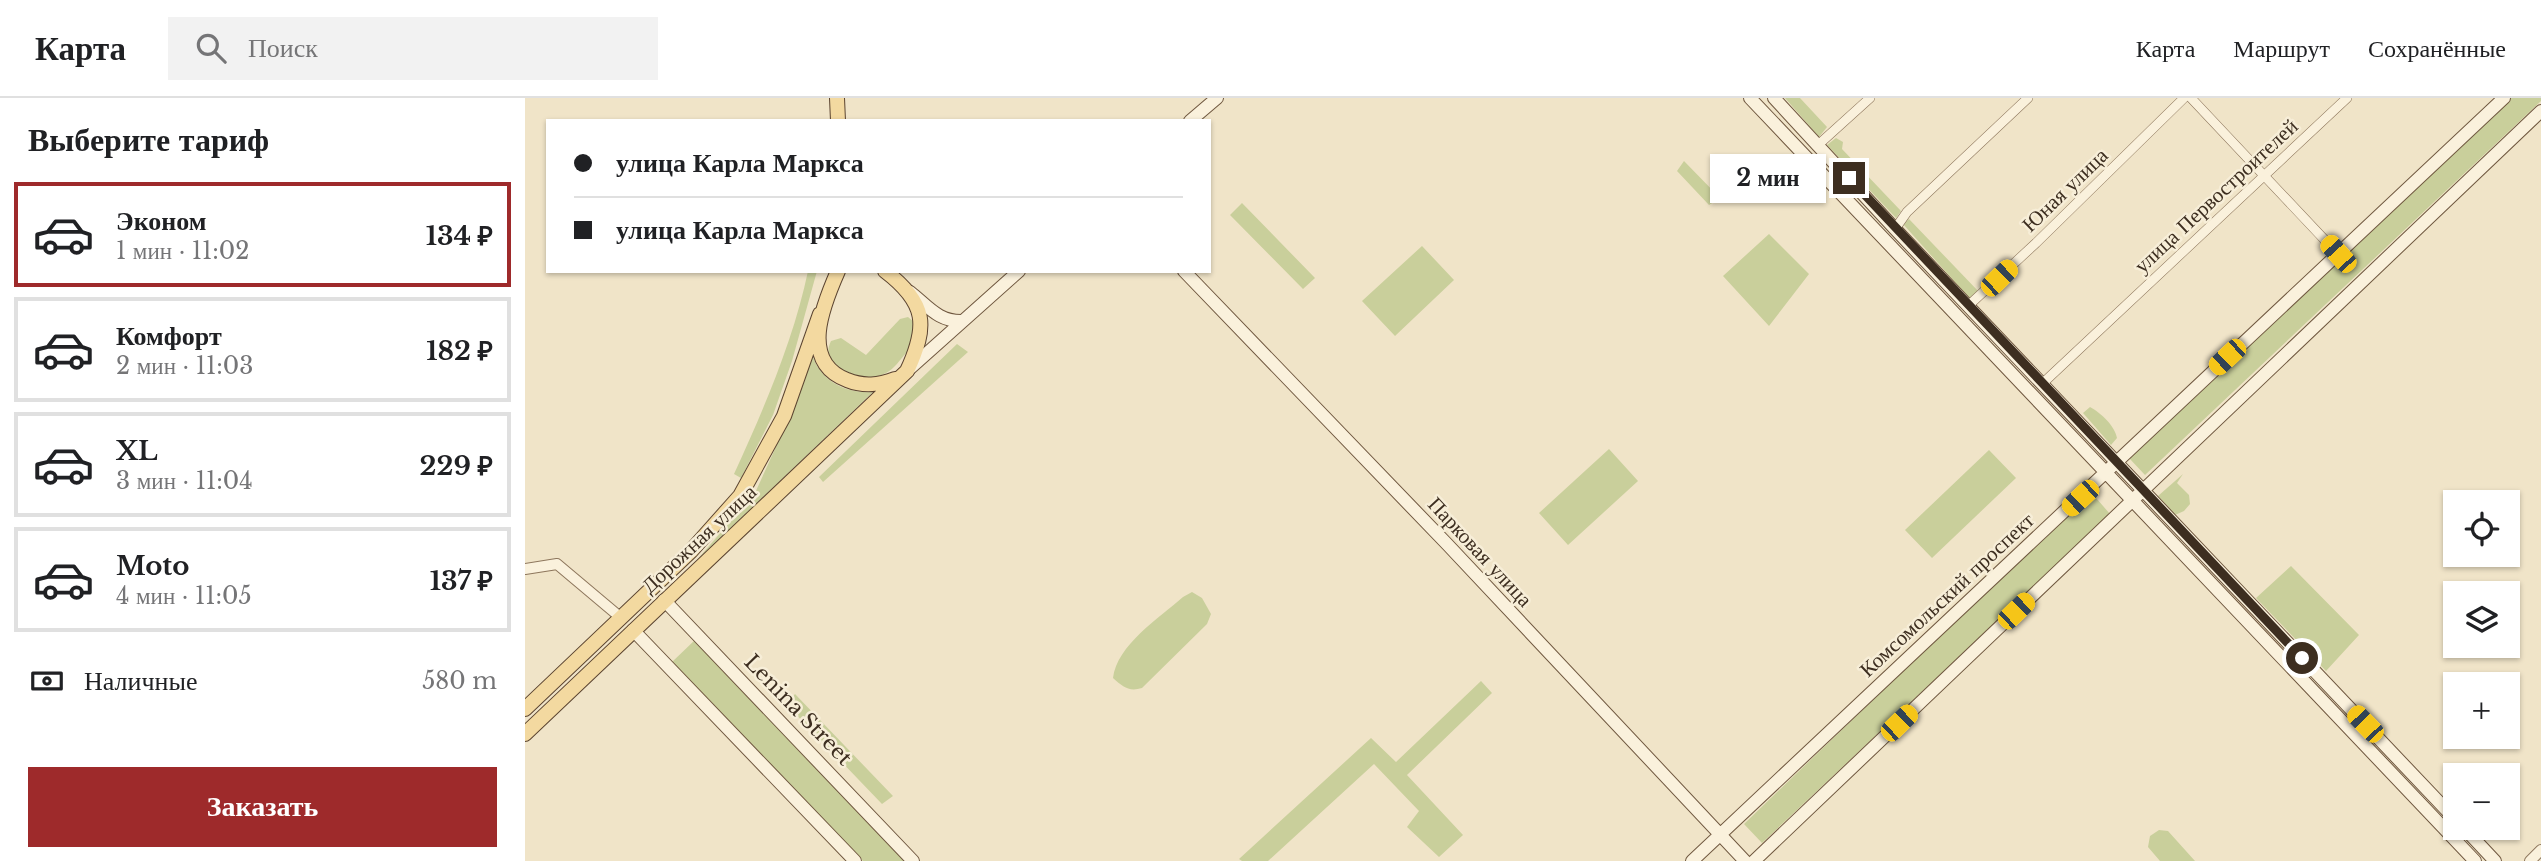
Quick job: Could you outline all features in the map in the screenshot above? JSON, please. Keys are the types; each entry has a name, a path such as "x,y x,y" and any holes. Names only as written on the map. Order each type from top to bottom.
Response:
{"main road":[{"path":"837,98 838,119"},
{"path":"1192,119 1217,98"},
{"path":"1750,98 2134,499 2173,544 2475,861"},
{"name":"Комсомольский проспект","path":"1692,861 2504,98"},
{"path":"1764,113 1775,100 2443,805"},
{"path":"1754,861 2541,111"},
{"name":"Дорожная улица","path":"525,709 691,551 746,487 784,416 821,311 828,273"},
{"path":"837,273 821,311 820,353 830,371 848,381 869,385 905,373 919,342 921,314 890,275"},
{"name":"Дорожная улица","path":"525,734 905,373 1017,273"},
{"name":"Парковая улица","path":"1186,273 1447,544 1745,861"},
{"path":"890,275 939,317 963,321"},
{"path":"691,551 689,563 700,566"},
{"name":"Lenina Street","path":"652,588 913,861"},
{"path":"620,617 855,861"},
{"path":"2475,840 2495,861"}],"street":[{"path":"1818,145 1870,98"},
{"path":"1895,229 1907,212 2028,98"},
{"name":"Юная улица","path":"1968,306 2184,98"},
{"path":"2191,98 2338,254"},
{"name":"улица Первостроителей","path":"2043,383 2347,98"},
{"path":"525,569 557,564 620,617"},
{"path":"2530,861 2541,850"}],"green space":[{"path":"1785,98 1800,98 1827,127 1819,137"},
{"path":"2510,98 2541,98 2541,101 2145,475 2129,458"},
{"path":"1836,138 1843,142 1842,149 1901,211 1896,218 1827,145"},
{"path":"1684,161 1720,198 1709,205 1677,171"},
{"path":"1242,203 1315,278 1303,289 1230,215"},
{"path":"1909,219 1979,292 1971,300 1903,224"},
{"path":"1769,234 1809,274 1769,326 1723,276"},
{"path":"1422,246 1454,280 1395,336 1362,301"},
{"path":"808,273 816,273 792,361 773,415 741,478 734,474 786,349"},
{"path":"908,317 914,322 913,344 886,373 866,378 855,377 845,374 830,361 828,352 831,341 841,338 866,355 900,319"},
{"path":"957,344 968,352 823,482 819,477"},
{"path":"812,354 821,372 835,384 853,391 873,392 696,561 755,493 795,405"},
{"path":"2090,407 2103,416 2113,429 2117,438 2111,445 2083,413"},
{"path":"1609,449 1638,481 1568,545 1539,513"},
{"path":"1989,450 2016,478 1932,558 1905,530"},
{"path":"2183,474 2177,483 2189,495 2190,504 2175,515 2158,496"},
{"path":"2090,491 2110,514 1762,843 1744,824"},
{"path":"2291,566 2359,635 2326,671 2256,598"},
{"path":"1192,592 1202,598 1211,614 1207,624 1142,688 1130,689 1120,684 1113,678 1122,654 1151,623"},
{"path":"696,639 905,861 863,861 672,662"},
{"path":"1481,681 1492,693 1407,775 1463,835 1439,857 1407,827 1419,811 1374,764 1268,861 1239,859 1371,738 1396,762"},
{"path":"795,694 893,796 882,804 786,704"},
{"path":"2159,830 2168,831 2195,861 2160,861 2148,847 2150,836"}],"route":[{"path":"1849,178 2302,658"}]}
